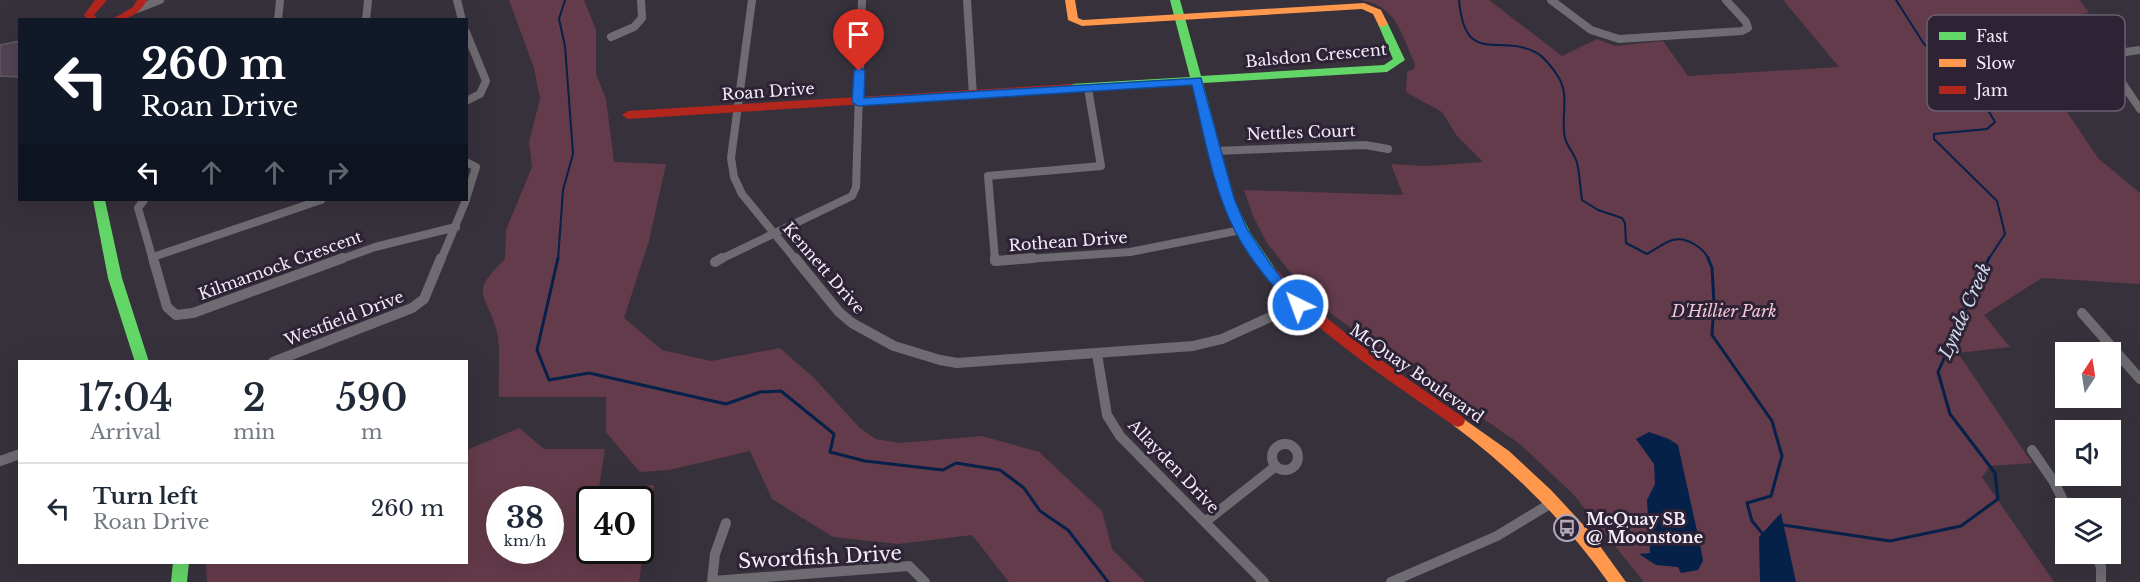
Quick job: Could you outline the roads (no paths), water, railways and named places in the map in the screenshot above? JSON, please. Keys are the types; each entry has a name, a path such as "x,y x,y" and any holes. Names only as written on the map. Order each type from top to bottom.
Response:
{"street":[{"path":"91,18 89,15 90,10 101,0"},
{"path":"120,18 160,0"},
{"path":"278,18 280,0"},
{"path":"366,18 368,0"},
{"path":"457,0 462,18"},
{"path":"611,37 634,27 642,18 640,0"},
{"name":"Kennett Drive","path":"752,0 731,158 734,177 742,194 839,312 855,327 898,350 957,363 1193,346 1222,339 1298,305"},
{"path":"716,262 852,196 856,187 862,0"},
{"path":"967,0 973,95"},
{"path":"1070,0 1073,20 1082,23 1180,17"},
{"name":"McQuay Boulevard","path":"1175,0 1227,198 1241,230 1266,269 1298,305 1335,336 1487,442 1519,467 1600,554 1618,582"},
{"path":"1551,0 1582,27 1603,36 1619,39 1742,31 1748,28 1746,22 1726,0"},
{"name":"Balsdon Crescent","path":"1180,17 1364,6 1377,12 1399,60 1387,68 1197,81"},
{"path":"468,39 486,81 486,88 481,94 468,100"},
{"path":"2125,51 2140,50"},
{"name":"Roan Drive","path":"628,115 1197,81"},
{"path":"2125,87 2140,109"},
{"name":"Rothean Drive","path":"1088,88 1101,166 988,176 995,261 1130,252 1241,230"},
{"name":"Nettles Court","path":"1215,151 1365,145 1388,149"},
{"name":"Westfield Drive","path":"468,163 476,167 468,193"},
{"path":"99,201 115,278 141,360"},
{"path":"143,201 138,208 153,257 318,201"},
{"name":"Westfield Drive","path":"278,360 417,305 424,299 431,287 465,201"},
{"name":"Kilmarnock Crescent","path":"153,257 167,308 176,315 193,313 375,247 456,227"},
{"path":"2082,313 2140,379"},
{"name":"Allayden Drive","path":"1097,354 1107,415 1120,436 1264,582"},
{"path":"2032,450 2062,498"},
{"path":"0,461 18,455"},
{"path":"1205,522 1276,466"},
{"path":"1391,582 1497,536 1553,502"},
{"path":"712,581 715,554 726,523"},
{"path":"179,582 180,564"},
{"path":"2100,564 2101,582"},
{"name":"Swordfish Drive","path":"712,581 909,566 925,582"}],"water":[{"path":"1649,432 1678,445 1703,561 1698,570 1681,573 1678,567 1656,565 1639,554 1650,553 1647,500 1655,484 1654,464 1636,439"},
{"path":"1781,513 1796,582 1760,582 1759,537"}],"waterway":[{"path":"558,260 563,190 573,154 565,46 559,19 565,0"},
{"path":"1459,0 1462,21 1468,34 1476,41 1521,47 1535,52 1557,75 1563,90 1565,138 1577,163 1582,200 1598,210 1622,218 1625,223 1626,243 1647,254 1666,242 1678,239 1694,244 1708,258"},
{"name":"Lynde Creek","path":"1896,0 1927,46"},
{"name":"Lynde Creek","path":"1988,259 2005,234 1997,201 1934,139 1934,134 1987,129 1995,122 1989,111"},
{"path":"558,258 537,350 549,380 589,373 726,404 760,392 781,391 834,434 830,452 865,461 943,470 956,463 1000,470 1024,488 1040,511 1068,530 1108,582"},
{"path":"1708,258 1712,268 1714,303 1712,335 1772,421 1782,456 1771,496 1747,503 1752,521 1762,533"},
{"name":"Lynde Creek","path":"1783,525 1890,541 1961,526 1998,499 1995,473 1950,414 1938,372 1988,259"}],"place":[{"name":"McQuay SB @ Moonstone","path":"1567,528"}],"park label":[{"name":"D'Hillier Park","path":"1724,311"}]}
